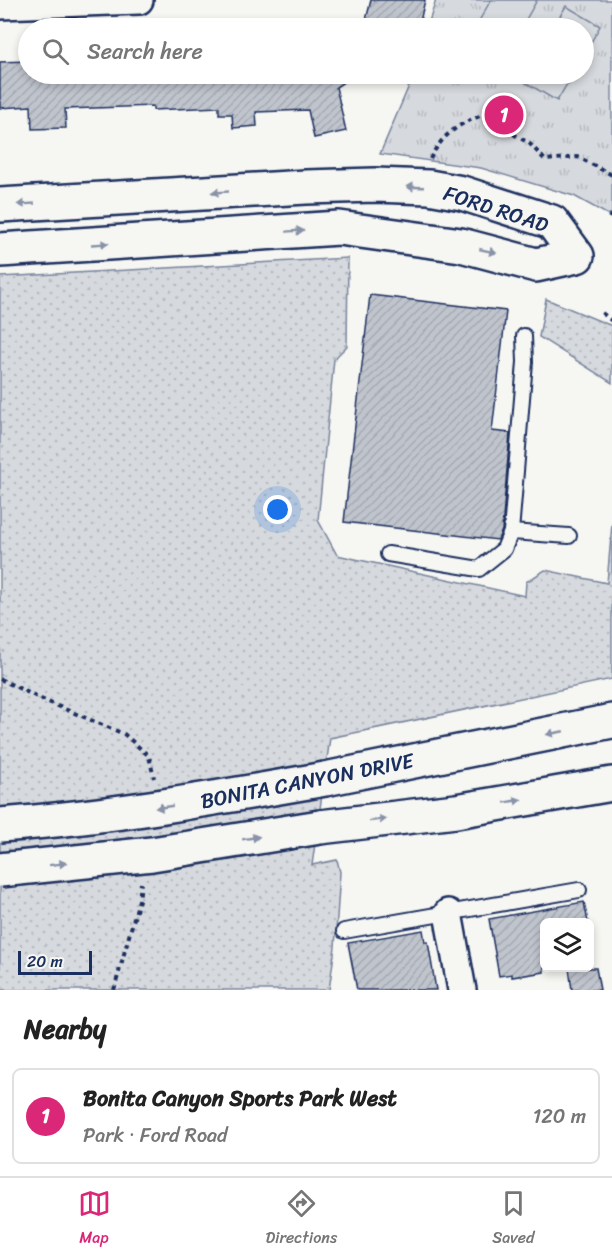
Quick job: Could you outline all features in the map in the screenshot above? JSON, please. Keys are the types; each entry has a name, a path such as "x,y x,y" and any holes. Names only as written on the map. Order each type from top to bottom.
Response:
{"main road":[{"name":"FORD ROAD","path":"0,205 306,187 375,185 429,187 462,193 552,222 577,256 536,265 460,245 339,228 0,250"},
{"name":"BONITA CANYON DRIVE","path":"0,825 66,820 182,805 325,779 612,721"},
{"name":"BONITA CANYON DRIVE","path":"0,870 152,854 320,827 456,811 612,784"}],"street":[{"path":"0,5 139,0"},
{"path":"448,913 462,990"}],"lane":[{"path":"388,554 479,569 504,549 511,532 525,362 524,336"},
{"path":"511,532 569,536"},
{"path":"344,931 579,890"}],"path":[{"path":"428,164 449,133 465,121 486,114 501,127 529,143 545,160 578,157 612,175"},
{"path":"602,313 612,321"}],"green space":[{"path":"436,0 612,0 612,217 574,196 481,168 380,154 410,84 594,84 594,18 430,18"},
{"path":"491,0 537,0 527,18 481,18"},
{"path":"566,6 586,18 559,18"},
{"path":"594,22 600,26 594,37"},
{"path":"528,84 567,84 557,101"},
{"path":"348,258 347,346 334,359 318,520 337,555 525,596 526,582 545,570 607,583 612,524 612,679 330,738 312,865 337,860 340,872 335,947 329,990 0,990 0,277"},
{"path":"546,299 612,326 612,383 539,337"}],"building":[{"path":"371,0 425,0 421,18 366,18"},
{"path":"18,61 18,84 341,84 336,87 346,131 314,138 308,110 256,112 257,126 233,128 232,114 219,114 219,107 153,110 153,106 65,109 66,128 32,129 31,106 0,108 0,62"},
{"path":"370,295 506,311 492,431 510,433 502,530 498,540 344,522"},
{"path":"584,902 587,918 540,918 540,972 544,972 512,977 512,974 499,976 489,919"},
{"path":"423,930 425,942 428,942 436,990 357,990 348,943"},
{"path":"596,968 600,990 572,990 570,972 594,972"}],"place":[{"name":"Bonita Canyon Sports Park West","path":"504,115"}]}
